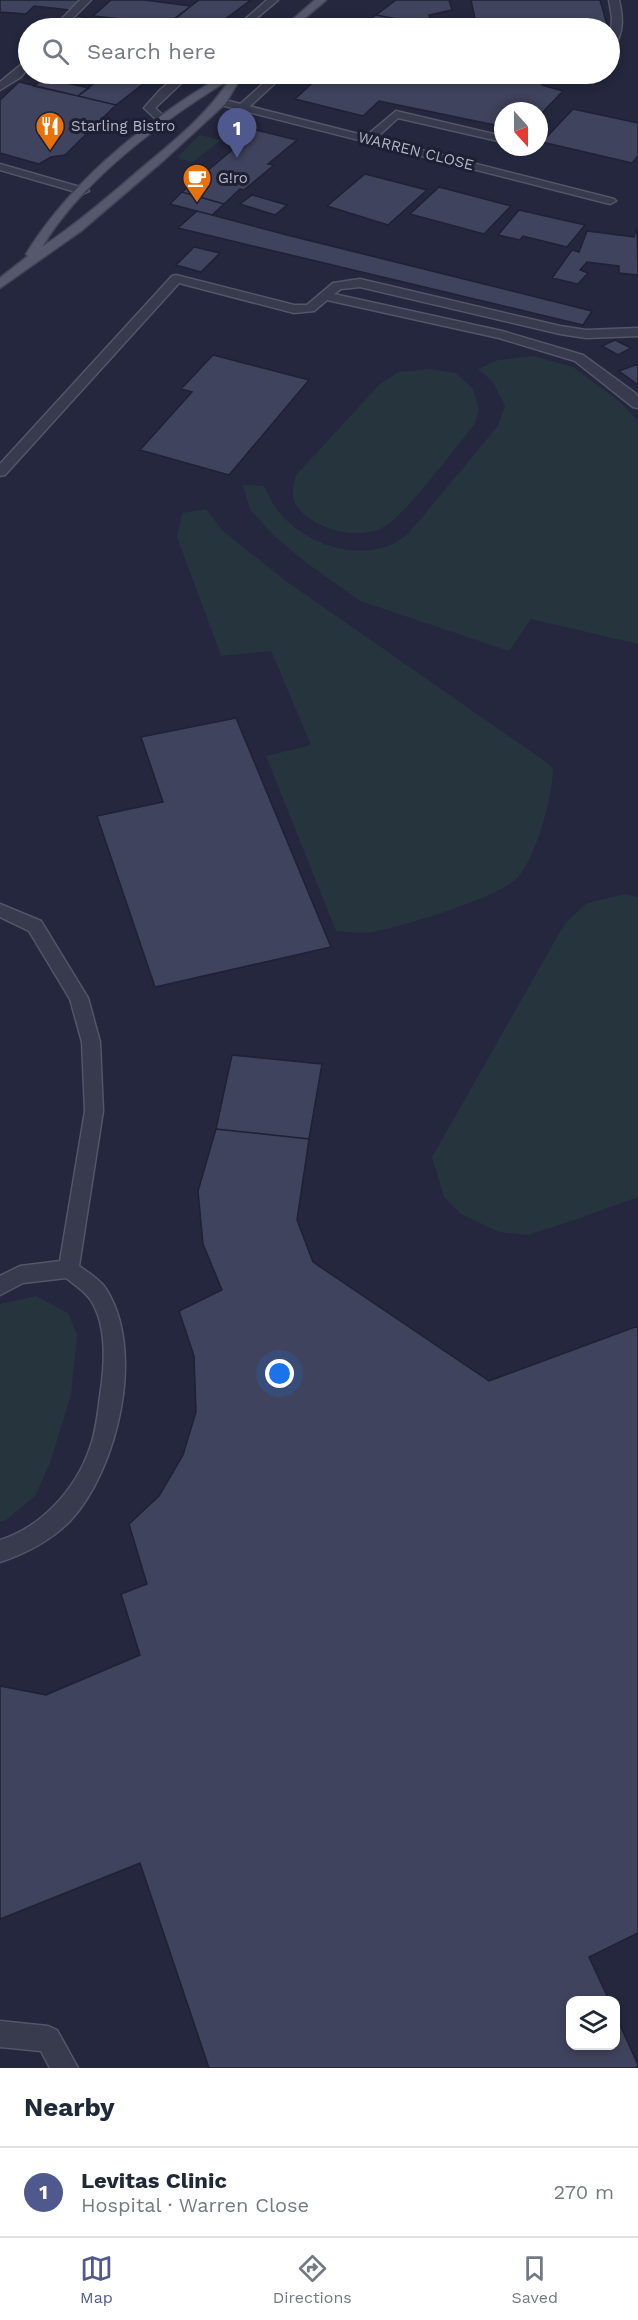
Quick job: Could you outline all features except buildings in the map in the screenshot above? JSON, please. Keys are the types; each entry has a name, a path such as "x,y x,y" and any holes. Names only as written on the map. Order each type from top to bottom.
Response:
{"main road":[{"path":"304,18 321,0"},
{"path":"26,263 57,217 83,191 163,120 213,84"},
{"path":"0,284 26,263 77,229 114,199 221,102 232,84"},
{"path":"83,191 114,199"}],"street":[{"path":"68,18 86,0"},
{"path":"252,18 273,0"},
{"path":"614,0 618,18"},
{"path":"0,87 18,74"},
{"path":"163,120 149,108 174,84"},
{"path":"243,107 269,84"},
{"name":"WARREN CLOSE","path":"221,102 610,201"},
{"path":"369,139 396,114 494,137"},
{"path":"0,167 83,191"},
{"path":"0,472 176,279 294,309 310,308 337,286 360,283 560,330 586,334 638,332"},
{"path":"325,296 502,335 579,358 630,396 638,405"},
{"path":"0,910 35,926 78,998 91,1042 94,1111 69,1269"},
{"path":"0,1286 20,1275 69,1269 99,1295 114,1334 114,1372 101,1449 78,1494 47,1529 18,1547 0,1551"},
{"path":"0,2034 48,2039 65,2068"}],"shaded area":[{"path":"200,135 221,140 193,162 180,159 178,156"},
{"path":"534,356 573,367 619,401 638,421 638,644 531,619 509,651 360,601 304,561 274,536 250,510 243,485 264,486 278,511 289,522 314,539 342,549 373,550 393,544 408,534 497,427 505,406 493,382 478,369 498,360"},
{"path":"431,369 456,373 473,389 479,410 474,425 414,499 388,524 369,532 351,533 333,530 316,523 303,513 295,504 293,494 296,475 379,385 398,372"},
{"path":"206,509 223,531 286,581 553,769 542,826 525,868 518,877 493,893 427,918 373,932 336,931 266,756 311,745 271,651 221,656 177,537 182,513"},
{"path":"625,894 638,897 638,1197 528,1235 499,1232 461,1214 444,1197 432,1157 565,923 587,903"},
{"path":"36,1296 68,1313 77,1335 71,1395 50,1463 35,1496 5,1521 0,1522 0,1304"}],"place":[{"name":"Starling Bistro","path":"50,152"},
{"name":"Levitas Clinic","path":"237,158"},
{"name":"G!ro","path":"197,204"}]}
